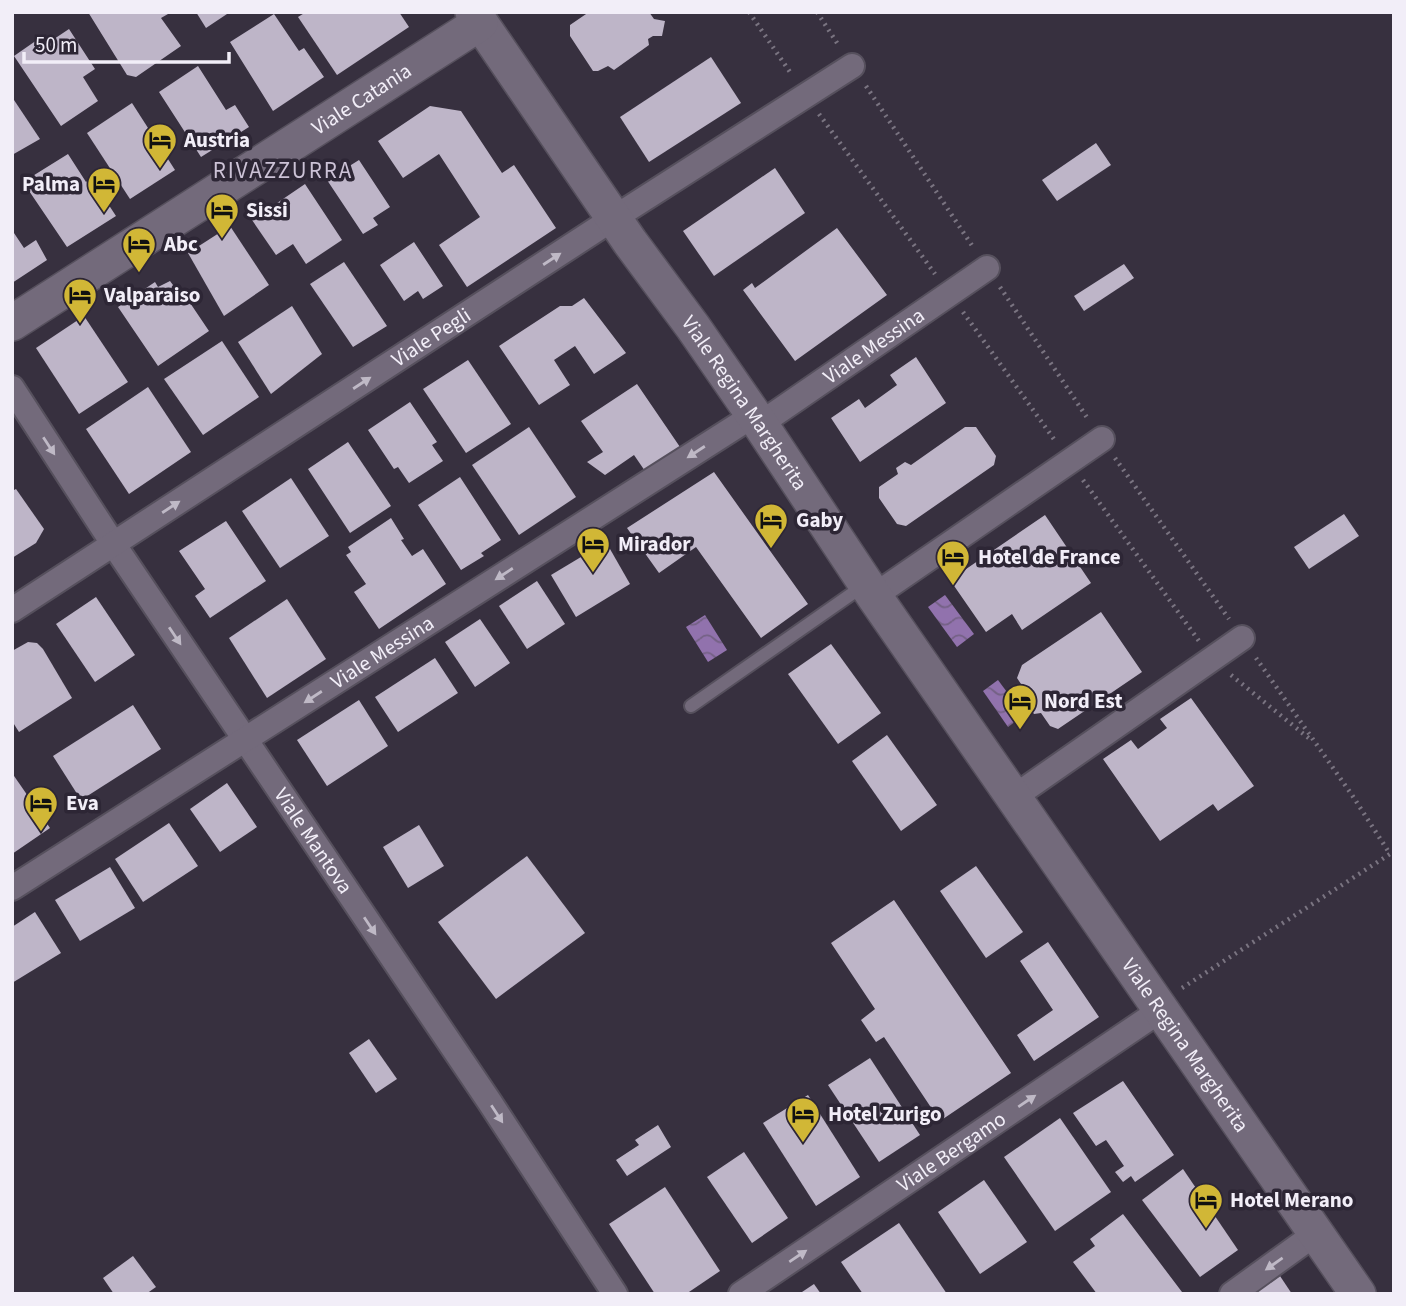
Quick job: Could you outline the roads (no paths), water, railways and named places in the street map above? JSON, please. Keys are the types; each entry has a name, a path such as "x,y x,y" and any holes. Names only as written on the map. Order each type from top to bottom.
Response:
{"street":[{"name":"Viale Regina Margherita","path":"484,16 614,218 693,327 870,590 1358,1294"},
{"name":"Viale Catania","path":"12,323 484,16"},
{"name":"Viale Pegli","path":"12,610 852,66"},
{"name":"Viale Messina","path":"12,888 757,420 987,268"},
{"name":"Viale Mantova","path":"12,388 615,1294"},
{"path":"870,590 1102,439"},
{"path":"1014,797 1242,639"},
{"name":"Viale Bergamo","path":"741,1294 1159,1007"},
{"path":"1232,1294 1315,1234"}],"lane":[{"path":"691,706 870,590"}],"water":[{"path":"945,595 974,634 957,647 928,607"},
{"path":"705,615 727,650 708,662 686,627"},
{"path":"998,680 1024,715 1008,727 983,691"}],"place":[{"name":"Austria","path":"160,170"},
{"name":"Palma","path":"104,214"},
{"name":"Sissi","path":"222,240"},
{"name":"Abc","path":"139,274"},
{"name":"Valparaiso","path":"80,325"},
{"name":"Gaby","path":"771,550"},
{"name":"Mirador","path":"593,574"},
{"name":"Hotel de France","path":"953,587"},
{"name":"Nord Est","path":"1020,731"},
{"name":"Eva","path":"41,833"},
{"name":"Hotel Zurigo","path":"803,1144"},
{"name":"Hotel Merano","path":"1206,1230"}],"district":[{"name":"RIVAZZURRA","path":"283,170"}]}
